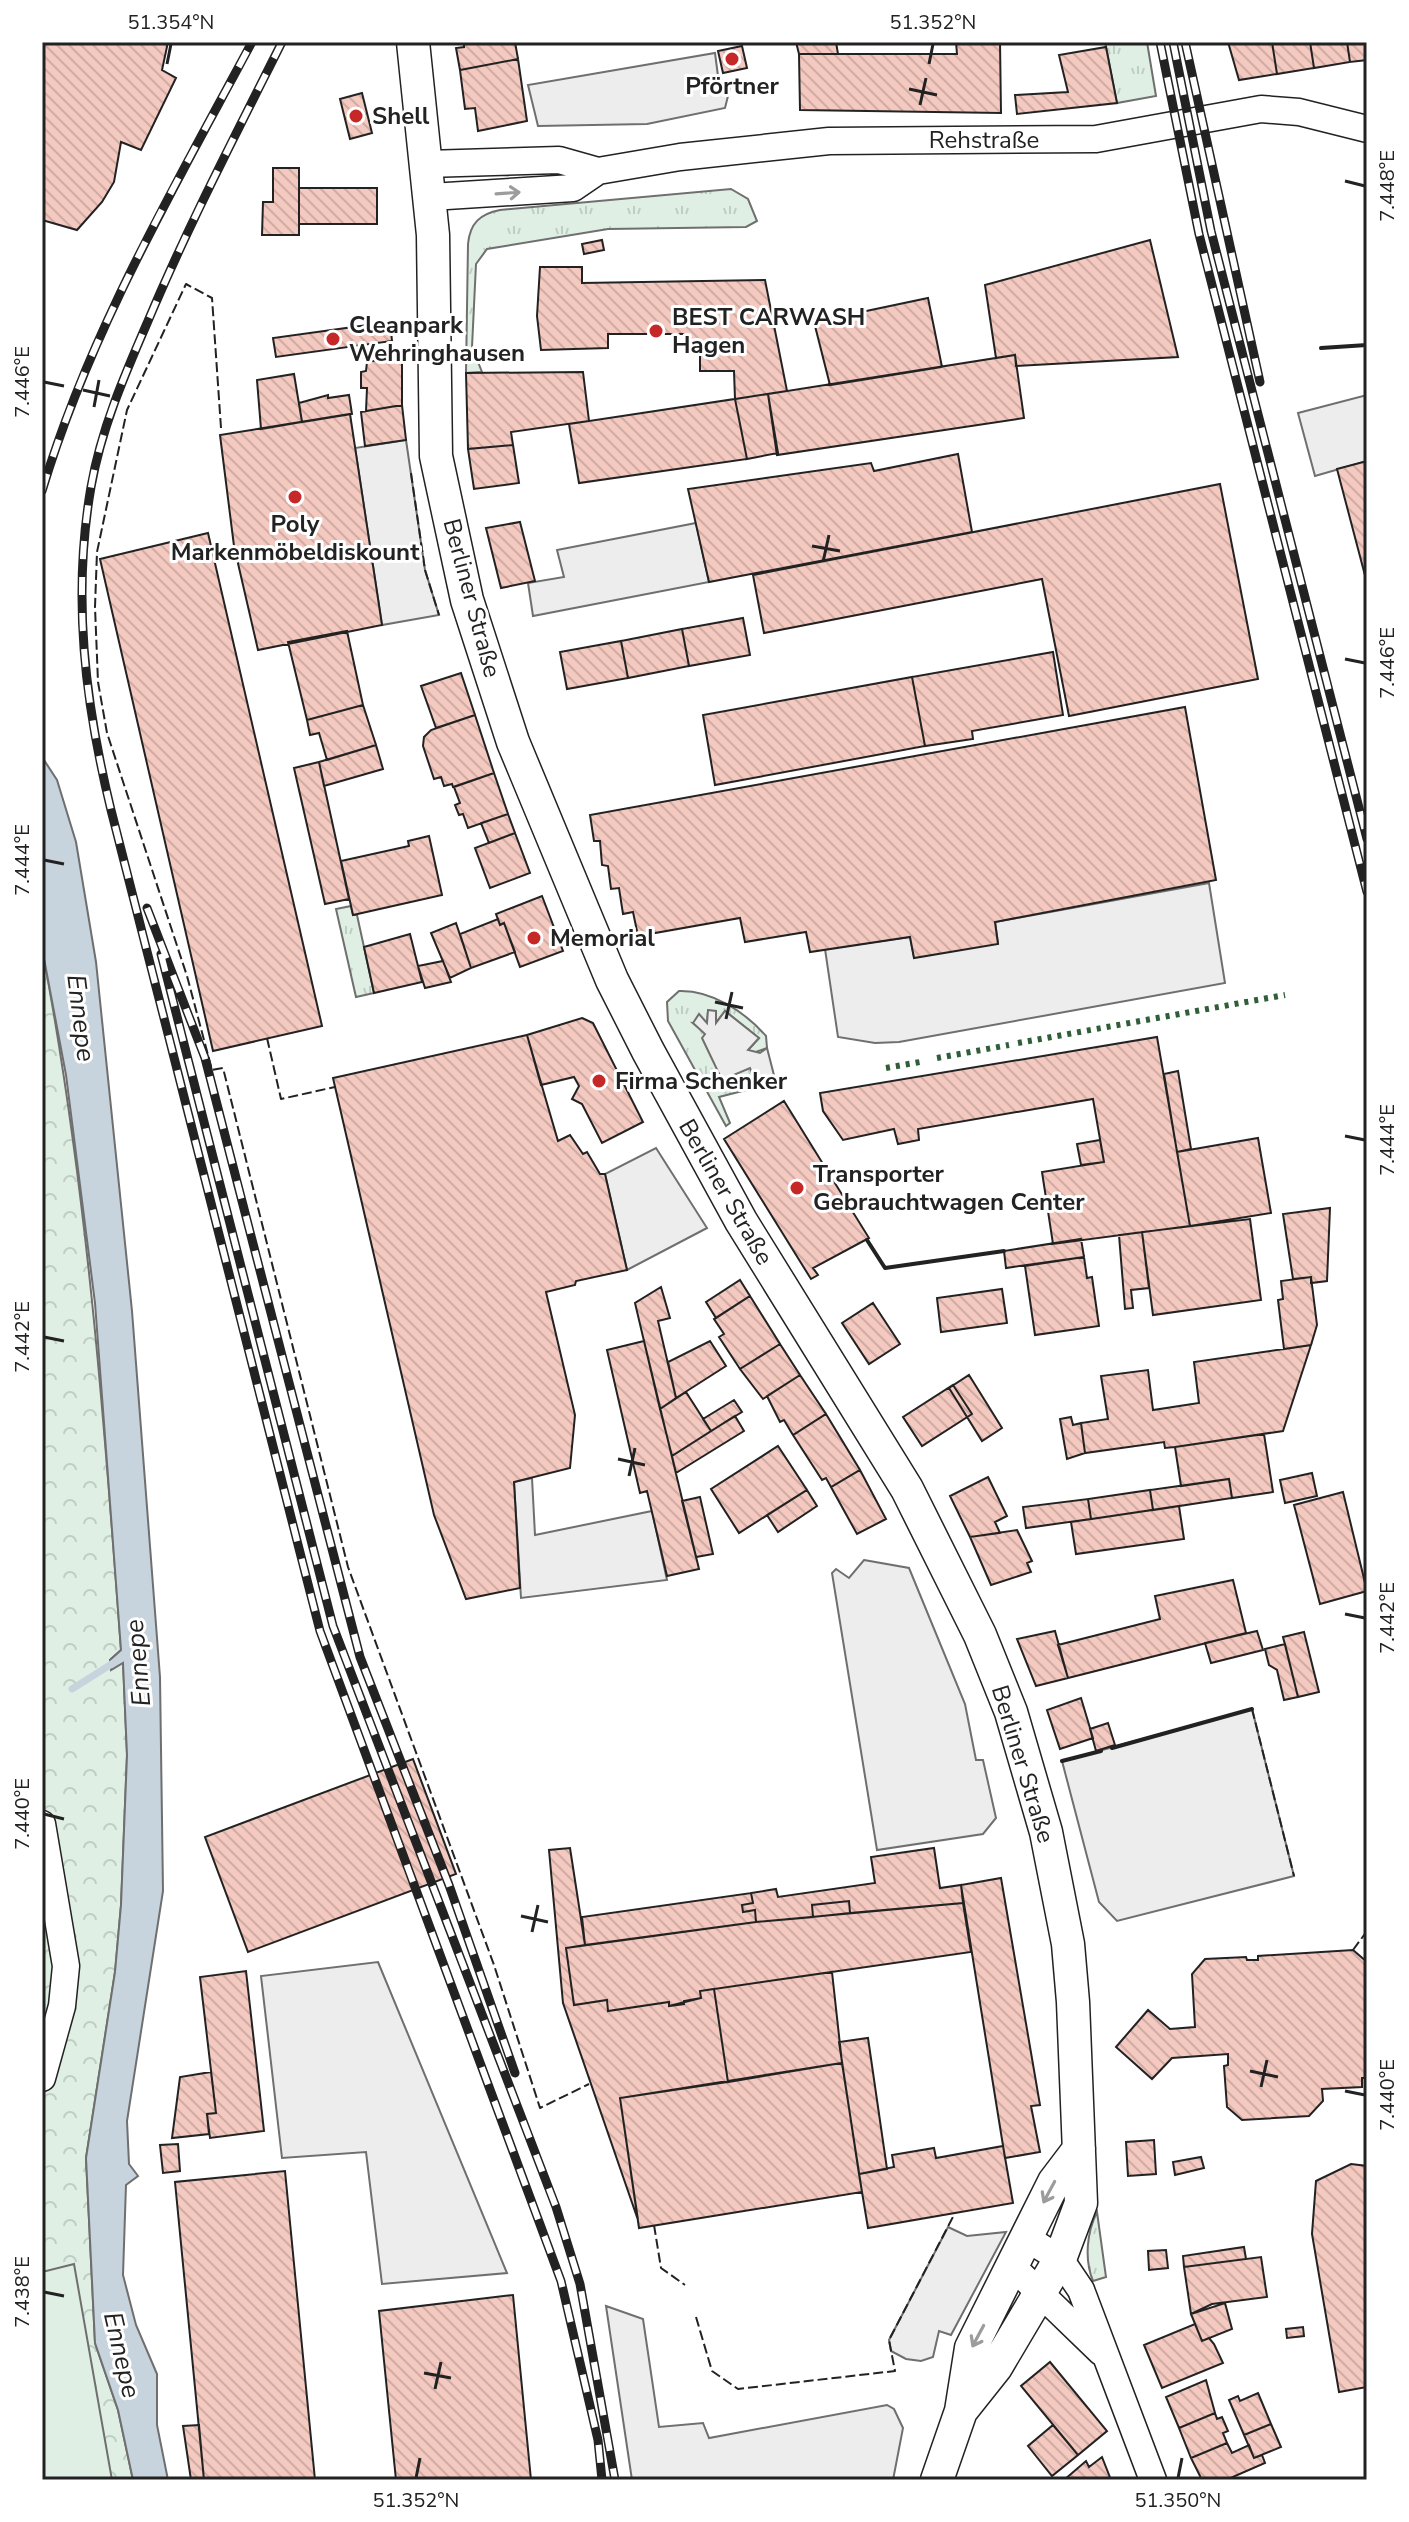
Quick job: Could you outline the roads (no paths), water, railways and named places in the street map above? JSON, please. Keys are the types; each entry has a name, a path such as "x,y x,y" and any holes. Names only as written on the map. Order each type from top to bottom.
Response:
{"main road":[{"name":"Berliner Straße","path":"413,42 431,197 436,456 467,600 513,742 607,968 648,1051 741,1221 907,1489 985,1648 1011,1712 1035,1793 1060,1902 1073,2002 1081,2203 1060,2259 996,2367 961,2411"},
{"path":"937,2480 961,2411 971,2348 1021,2254 1054,2182 1079,2149"}],"street":[{"name":"Rehstraße","path":"431,197 573,188 598,171 680,157 829,141 1096,139 1261,109 1311,114 1367,129"},
{"name":"Rehstraße","path":"427,164 559,160 598,171"},
{"path":"42,1824 66,1966 62,2006 42,2078"},
{"path":"1021,2254 1060,2259 1081,2290 1153,2480"},
{"path":"1021,2254 1039,2294 1106,2358"}],"water":[{"name":"Ennepe","path":"42,757 57,780 76,842 96,962 132,1311 160,1677 163,1891 127,2121 129,2164 138,2176 126,2185 123,2275 136,2325 157,2374 157,2425 168,2480 133,2480 118,2410 95,2343 86,2158 115,1972 127,1755 123,1663 111,1670 110,1660 121,1650 95,1303 66,1075 42,948"}],"waterway":[{"name":"Ennepe","path":"72,1689 118,1660"}],"railway":[{"path":"42,491 61,432 109,317 164,206 252,42"},
{"path":"282,42 163,286 107,423 91,487 82,569 88,690 111,810 320,1631 561,2281 598,2440 602,2480"},
{"path":"1160,42 1199,234 1367,892"},
{"path":"1173,42 1211,231 1367,839"},
{"path":"1185,42 1260,382"},
{"path":"147,908 205,1058 360,1657 449,1885 515,2073"},
{"path":"161,954 333,1626 556,2207 580,2284 615,2480"}],"place":[{"name":"Pförtner","path":"732,59"},
{"name":"Shell","path":"356,116"},
{"name":"BEST CARWASH Hagen","path":"656,331"},
{"name":"Cleanpark Wehringhausen","path":"333,339"},
{"name":"Poly Markenmöbeldiskount","path":"295,497"},
{"name":"Memorial","path":"534,938"},
{"name":"Firma Schenker","path":"599,1081"},
{"name":"Transporter Gebrauchtwagen Center","path":"797,1188"}]}
